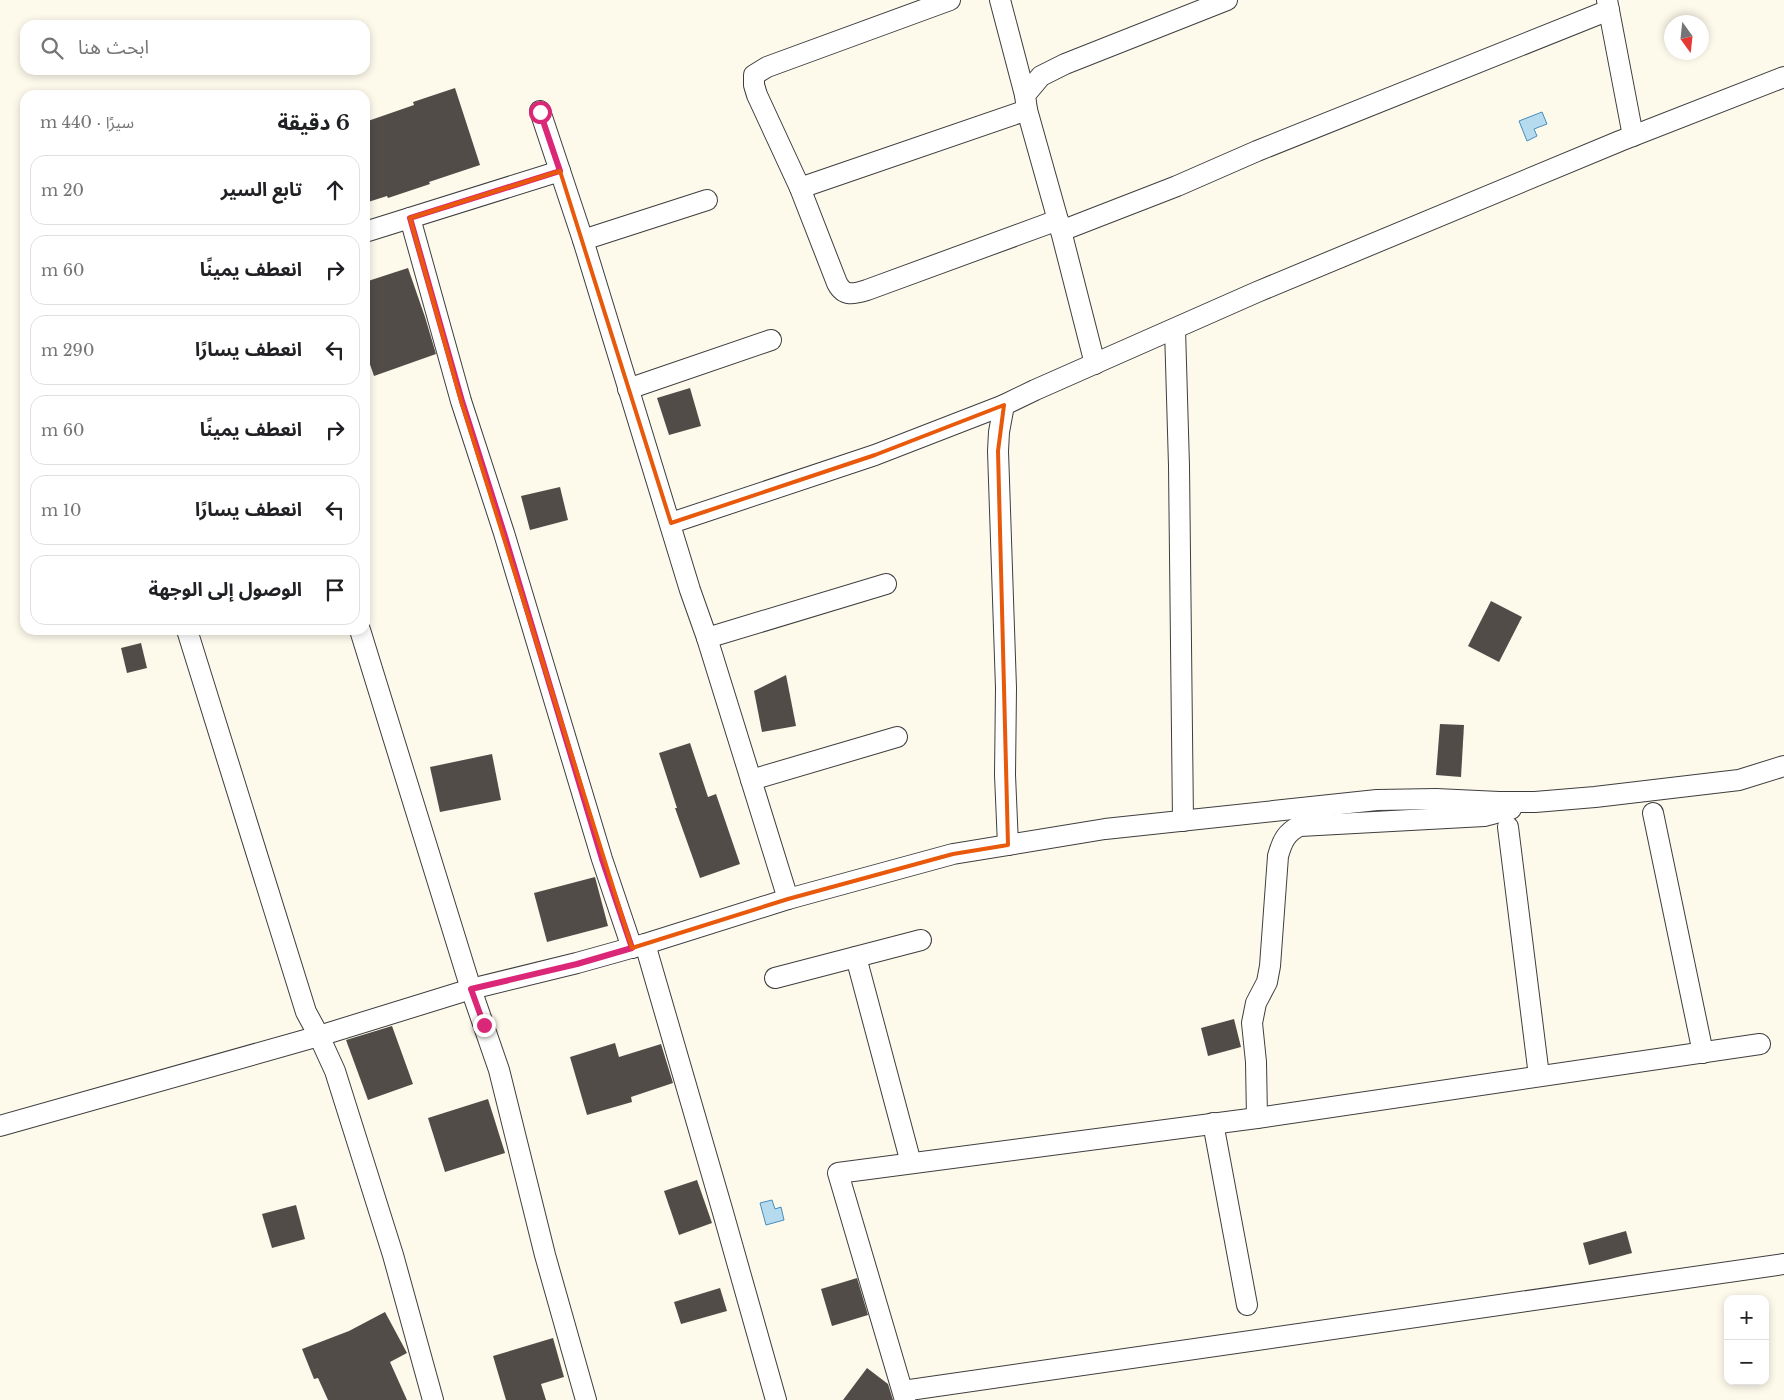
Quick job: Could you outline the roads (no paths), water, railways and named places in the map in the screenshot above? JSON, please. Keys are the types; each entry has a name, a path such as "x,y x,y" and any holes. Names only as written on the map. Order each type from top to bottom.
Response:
{"street":[{"path":"950,0 767,67 754,75 757,95 800,188 837,283 845,293 853,294 867,290 1177,186 1608,5 1632,136"},
{"path":"1000,0 1095,364"},
{"path":"800,188 1026,103 1041,76 1065,64 1227,0"},
{"path":"671,523 874,455 1004,405 1266,288 1632,136 1784,77"},
{"path":"540,112 583,240 690,590 707,638 788,899"},
{"path":"370,230 560,171"},
{"path":"583,240 707,200"},
{"path":"410,218 462,401 504,533 596,840 638,946 776,1400"},
{"path":"1175,329 1179,466 1183,821"},
{"path":"628,388 771,340"},
{"path":"1004,405 998,451 1006,688 1005,775 1008,845"},
{"path":"707,638 886,584"},
{"path":"189,635 306,1012 335,1071 393,1255 433,1400"},
{"path":"362,635 471,989 499,1070 545,1255 586,1400"},
{"path":"751,780 897,737"},
{"path":"0,1126 319,1036 471,989 577,964 788,899 953,854 1105,829 1377,800 1436,799 1535,802 1702,785 1739,780 1784,766"},
{"path":"1257,1118 1256,1062 1252,1023 1256,1003 1267,982 1270,966 1278,856 1282,842 1288,833 1300,826 1484,816 1535,802"},
{"path":"1653,812 1703,1053"},
{"path":"1508,827 1540,1076"},
{"path":"775,978 921,940"},
{"path":"856,957 911,1163"},
{"path":"1760,1044 1257,1118 838,1173 904,1395 1784,1264"},
{"path":"1213,1124 1248,1305"}],"water":[{"path":"1542,112 1547,124 1534,129 1537,136 1527,141 1519,121"},
{"path":"772,1200 775,1209 781,1207 784,1220 766,1225 760,1203"}]}
